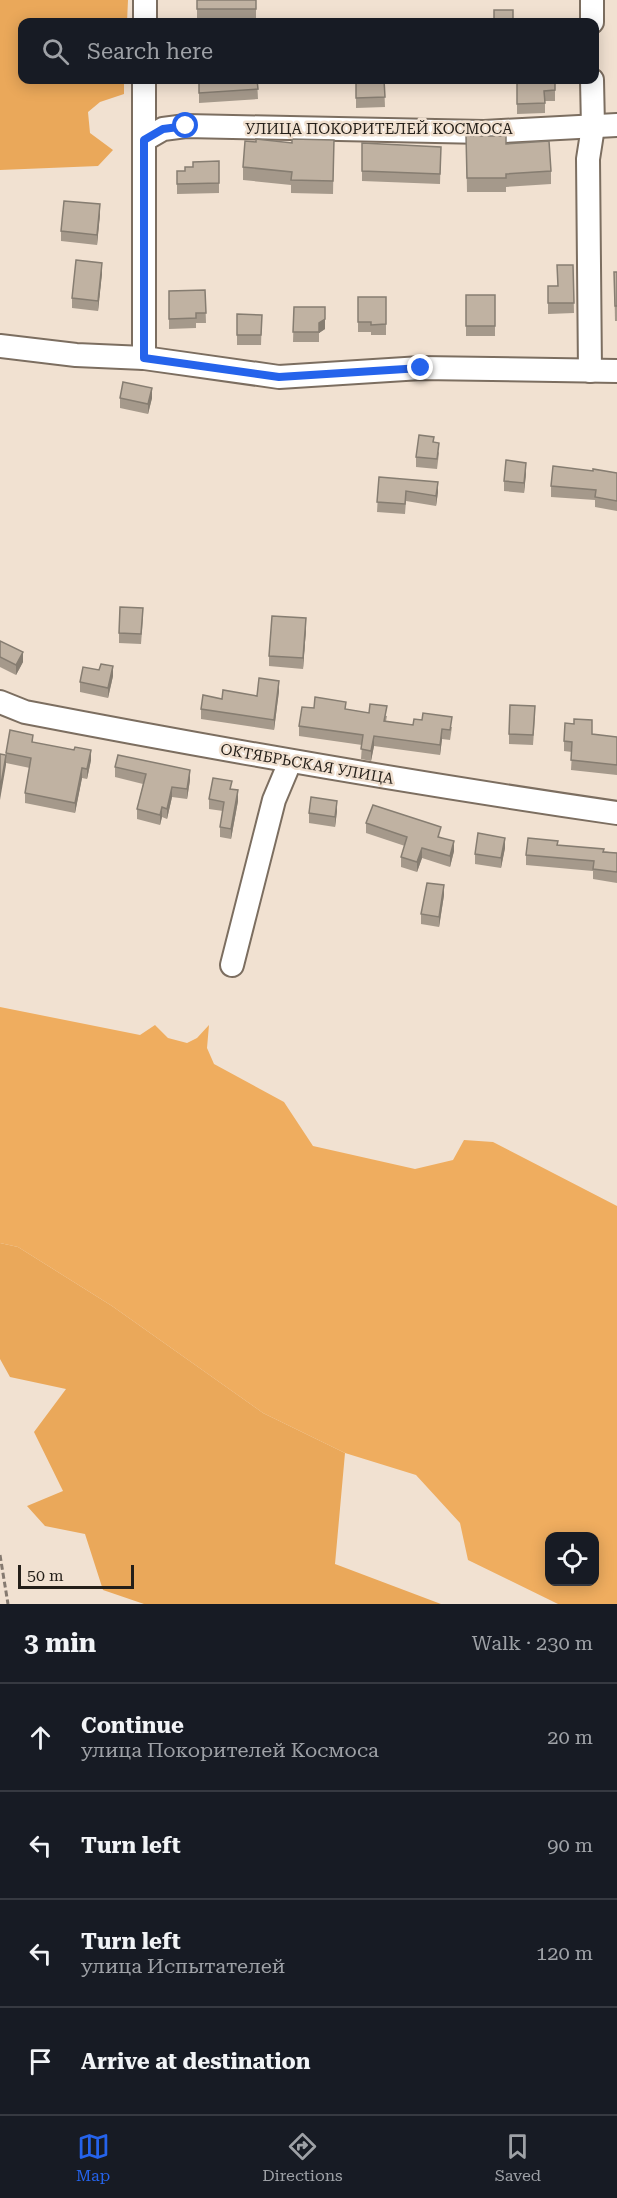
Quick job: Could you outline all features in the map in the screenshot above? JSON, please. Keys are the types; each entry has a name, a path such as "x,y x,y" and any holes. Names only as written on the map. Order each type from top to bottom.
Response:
{"street":[{"path":"145,0 145,18"},
{"path":"592,0 592,18"},
{"path":"144,84 144,358"},
{"path":"590,371 588,159 593,127 592,84"},
{"name":"УЛИЦА ПОКОРИТЕЛЕЙ КОСМОСА","path":"144,140 163,129 186,126 484,132 617,125"},
{"path":"0,346 76,355 144,358 279,377 421,368 617,371"},
{"name":"ОКТЯБРЬСКАЯ УЛИЦА","path":"0,702 25,712 290,762 617,813"},
{"path":"232,965 274,800 290,762"}],"path":[{"path":"0,1555 8,1604"}],"shaded area":[{"path":"0,0 128,0 127,18 18,18 18,84 124,84 124,94 100,102 88,112 90,133 113,150 98,166 0,170"},
{"path":"0,1007 140,1035 155,1025 168,1038 187,1043 197,1038 209,1025 207,1048 214,1064 284,1102 313,1146 415,1169 453,1160 464,1140 493,1142 617,1206 617,1604 558,1604 468,1560 460,1523 416,1475 345,1453 263,1413 112,1306 18,1247 0,1243"},
{"path":"0,1243 18,1247 112,1306 263,1413 345,1453 335,1564 441,1604 144,1604 103,1590 85,1534 45,1526 27,1506 63,1491 34,1432 66,1389 10,1377 0,1359"}],"building":[{"path":"197,0 256,0 256,9 197,9"},
{"path":"494,10 513,10 513,18 494,18"},
{"path":"199,84 257,84 258,89 199,93"},
{"path":"356,84 384,84 385,97 356,98"},
{"path":"517,84 555,84 555,90 544,91 545,103 517,104"},
{"path":"466,136 506,136 506,144 549,141 551,171 506,174 506,178 467,178"},
{"path":"256,139 292,143 292,139 334,140 333,181 291,180 292,172 243,167 245,141 256,142"},
{"path":"362,143 441,147 440,174 362,171"},
{"path":"219,161 219,183 177,184 177,171 185,171 185,167 193,167 193,162"},
{"path":"64,201 100,204 97,235 61,231"},
{"path":"76,260 102,263 98,301 72,298"},
{"path":"557,265 573,265 574,303 548,303 548,286 558,286"},
{"path":"614,272 617,272 617,306 615,306"},
{"path":"205,290 206,313 196,313 196,318 169,319 169,291"},
{"path":"466,295 495,295 495,326 466,326"},
{"path":"358,297 386,297 386,324 371,325 371,322 358,322"},
{"path":"294,307 325,307 325,319 319,323 319,332 293,332"},
{"path":"237,314 262,315 261,335 237,335"},
{"path":"123,382 152,388 148,404 120,398"},
{"path":"419,435 434,437 433,442 439,443 437,459 416,457"},
{"path":"506,460 526,463 524,483 504,481"},
{"path":"553,466 617,473 617,501 595,497 596,490 551,486"},
{"path":"379,477 438,482 436,496 406,491 405,504 377,502"},
{"path":"120,607 143,608 141,634 119,633"},
{"path":"272,616 306,618 303,658 269,656"},
{"path":"0,641 23,652 16,665 0,657"},
{"path":"101,664 113,666 108,688 80,682 83,667 99,670"},
{"path":"259,678 279,681 274,720 201,709 203,695 222,699 223,690 257,696"},
{"path":"315,697 346,702 345,709 369,713 370,704 387,706 384,721 413,725 414,719 422,720 423,713 452,717 450,730 442,729 440,745 374,736 371,751 361,749 363,735 299,726 302,707 314,708"},
{"path":"510,705 535,706 533,735 509,734"},
{"path":"574,719 592,720 592,734 617,737 617,765 571,760 572,742 564,741 565,723 574,724"},
{"path":"10,730 33,735 32,742 74,750 75,747 91,750 87,769 82,768 75,803 25,793 31,758 6,753"},
{"path":"0,754 6,755 0,790"},
{"path":"118,755 190,770 187,789 172,787 167,809 162,807 160,815 137,809 146,774 115,767"},
{"path":"213,778 232,781 230,789 238,790 231,829 220,827 224,802 209,799"},
{"path":"311,797 337,801 335,817 309,813"},
{"path":"373,805 441,827 438,837 454,841 450,856 422,848 417,862 401,857 407,837 366,823"},
{"path":"478,833 505,838 501,858 475,854"},
{"path":"528,838 558,841 557,845 604,849 603,852 617,853 617,872 593,869 594,861 526,855"},
{"path":"427,883 444,885 439,917 421,914"}],"route":[{"path":"186,126 163,129 144,140 144,358 279,377 421,368"}]}
